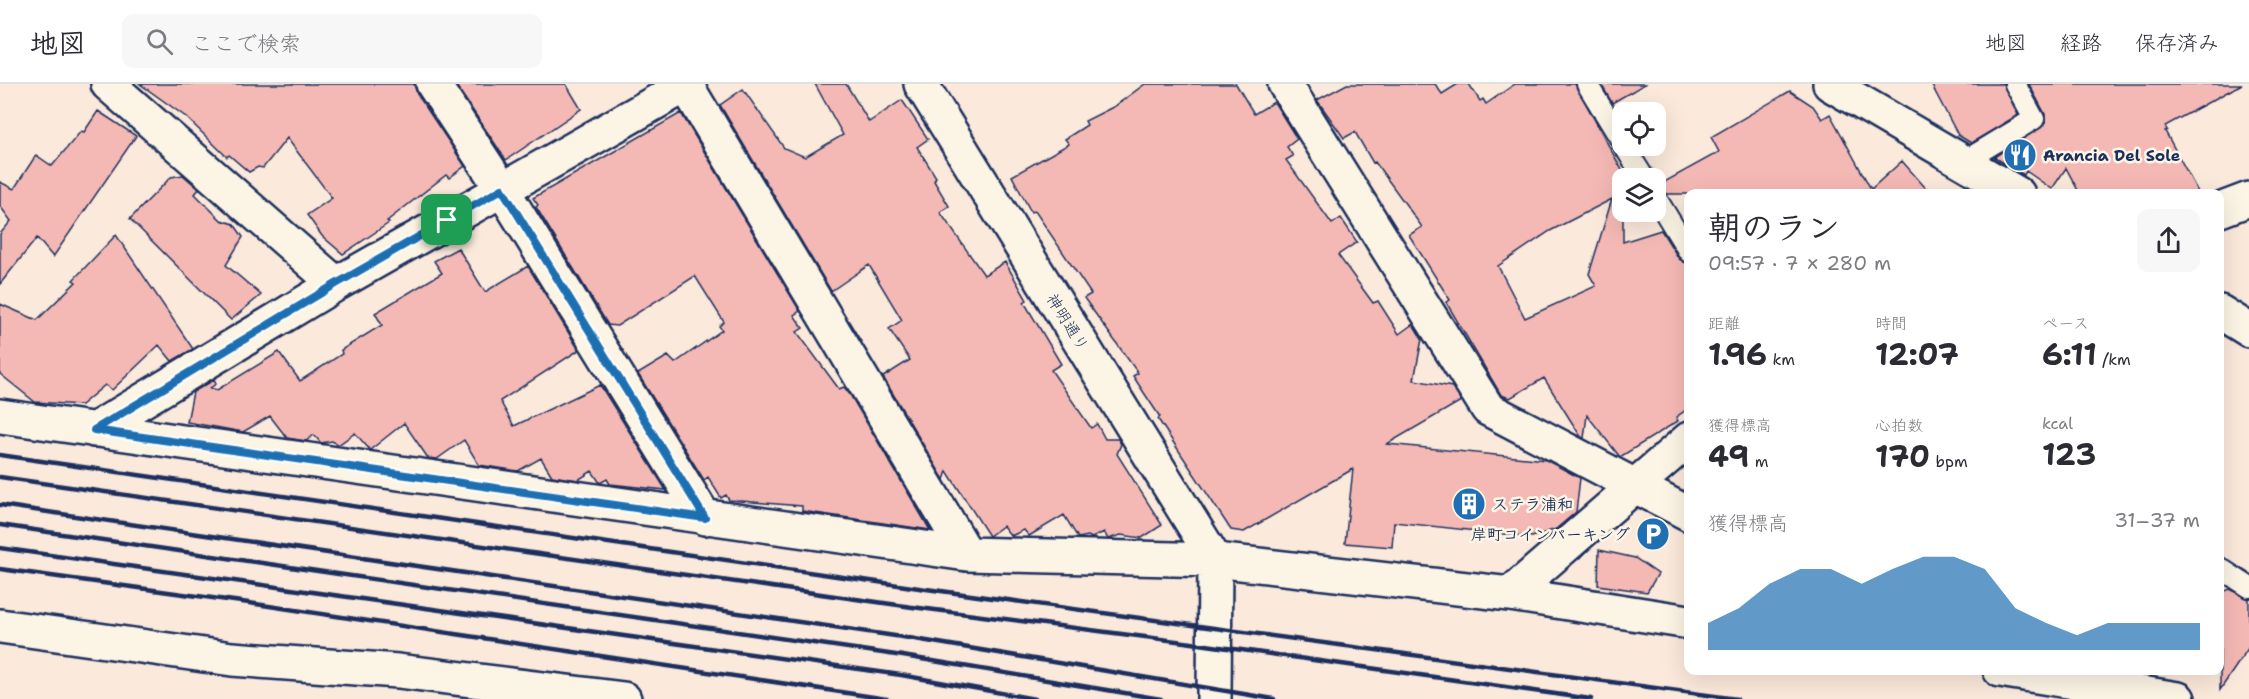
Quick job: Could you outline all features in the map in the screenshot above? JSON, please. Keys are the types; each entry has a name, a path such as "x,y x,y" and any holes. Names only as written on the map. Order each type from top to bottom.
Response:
{"street":[{"path":"108,84 336,284"},
{"path":"433,84 502,189 705,518"},
{"name":"神明通り","path":"921,84 1215,560"},
{"path":"1285,84 1488,409 1684,511"},
{"path":"1830,84 1971,177 2004,189"},
{"path":"94,430 336,284 687,85 967,554"},
{"path":"2224,208 2249,199"},
{"path":"2224,314 2249,330"},
{"path":"0,416 967,554 1215,560 1510,594 1684,621"},
{"path":"1510,594 1684,444"},
{"path":"1214,699 1215,560"},
{"path":"0,626 232,659 398,671 624,699"},
{"path":"2031,675 2178,699"}],"lane":[{"path":"1587,84 1612,125"},
{"path":"1971,177 2034,120 2015,84"},
{"path":"1666,214 1684,244"},
{"path":"2224,570 2249,586"}],"building":[{"path":"140,84 414,84 417,94 465,166 449,178 446,175 387,221 389,223 343,254 322,236 307,215 332,198 287,138 263,168 258,167 249,172 229,155 227,157 186,117"},
{"path":"455,84 566,84 581,109 506,160"},
{"path":"815,84 846,84 869,122 902,100 928,139 917,147 936,177 934,181 949,206 940,212 984,275 1005,262 1027,300 1024,302 1061,364 1051,370 1091,428 1097,424 1105,439 1118,439 1121,444 1117,454 1162,525 1142,538 1121,535 1108,539 1104,532 1092,538 1088,536 1078,538 1064,515 1029,536 1024,530 1011,536 1003,526 989,536 947,471 944,480 883,377 910,360 889,329 902,320 869,265 831,291 720,105 743,89 784,148 805,157 843,135"},
{"path":"1145,84 1236,84 1254,114 1274,102 1297,139 1287,147 1293,156 1286,160 1332,224 1341,218 1357,242 1338,255 1373,303 1378,301 1399,334 1413,324 1422,339 1414,380 1452,387 1461,401 1387,444 1546,460 1580,478 1576,512 1556,529 1532,537 1394,522 1392,547 1345,543 1353,469 1244,532 1231,530 1158,419 1160,417 1133,376 1138,373 1084,298 1091,294 1035,211 1031,212 1012,176 1069,144 1065,139 1087,125 1085,121 1115,106"},
{"path":"1347,84 1435,84 1442,94 1458,84 1469,84 1480,101 1483,99 1486,104 1515,84 1575,84 1612,152 1612,156 1614,156 1621,168 1612,168 1612,199 1612,222 1623,222 1623,242 1661,230 1679,259 1684,262 1684,411 1676,417 1678,421 1620,457 1587,415 1584,438 1581,437 1544,378 1510,398 1501,395 1446,302 1450,300 1409,235 1422,227 1375,162 1373,163 1355,132 1344,138 1317,100","holes":["1612,199 1589,274 1596,286 1525,318 1498,266 1550,231"]},
{"path":"1601,84 1645,84 1612,102"},
{"path":"1931,84 2003,84 2018,115 1971,143 1958,135"},
{"path":"2029,84 2242,84 2165,126 2167,130 2165,131 2196,189 2077,189 2066,168 2052,189 2026,171 2024,175 1994,157 2045,124 2045,114"},
{"path":"1790,91 1813,106 1822,119 1830,114 1871,189 1684,189 1684,194 1666,193 1666,181 1719,152 1711,137"},
{"path":"98,111 136,136 53,257 37,238 0,284 0,234 11,221 0,206 0,182 14,189 36,155 52,166 81,131 84,132"},
{"path":"681,113 800,311 794,315 803,328 797,332 839,389 844,387 851,396 930,530 802,511 802,506 729,500 726,495 721,498 708,477 704,480 638,374 668,356 675,363 722,330 719,326 724,322 695,276 617,326 608,325 536,207 538,205 533,198"},
{"path":"1902,161 1927,189 1871,189"},
{"path":"183,175 199,189 195,194 221,220 234,224 243,237 226,265 261,295 231,320 130,219 171,177"},
{"path":"116,235 193,349 172,361 159,345 112,390 105,385 81,405 35,402 0,374 0,304 37,320 76,282 73,280"},
{"path":"458,248 485,292 528,266 579,350 500,401 514,426 600,385 666,490 610,484 607,479 600,483 592,471 578,480 552,476 541,458 518,471 479,465 464,440 437,459 428,458 404,423 370,450 355,433 338,445 332,441 321,443 314,435 306,441 287,438 270,416 243,432 187,422 193,392 214,380 216,384 210,388 217,390 279,352 300,381 342,354 341,350 382,325 375,313 442,273 434,261"},
{"path":"1599,550 1635,558 1658,574 1647,592 1598,585"},
{"path":"2230,589 2249,599 2249,647 2220,690 2220,675 2224,675 2224,591"}],"railway":[{"path":"0,455 919,588 1737,699"},
{"path":"0,477 912,607 1192,643 1591,699"},
{"path":"0,505 909,638 1274,699"},
{"path":"0,525 903,656 1161,699"},
{"path":"0,548 901,675 1035,699"},
{"path":"0,569 249,603 887,699"}],"place":[{"name":"Arancia Del Sole","path":"2020,155"},
{"name":"ステラ浦和","path":"1469,504"},
{"name":"岸町コインパーキング","path":"1653,534"}],"route":[{"path":"502,189 705,518 94,430 447,220 502,189"}]}
